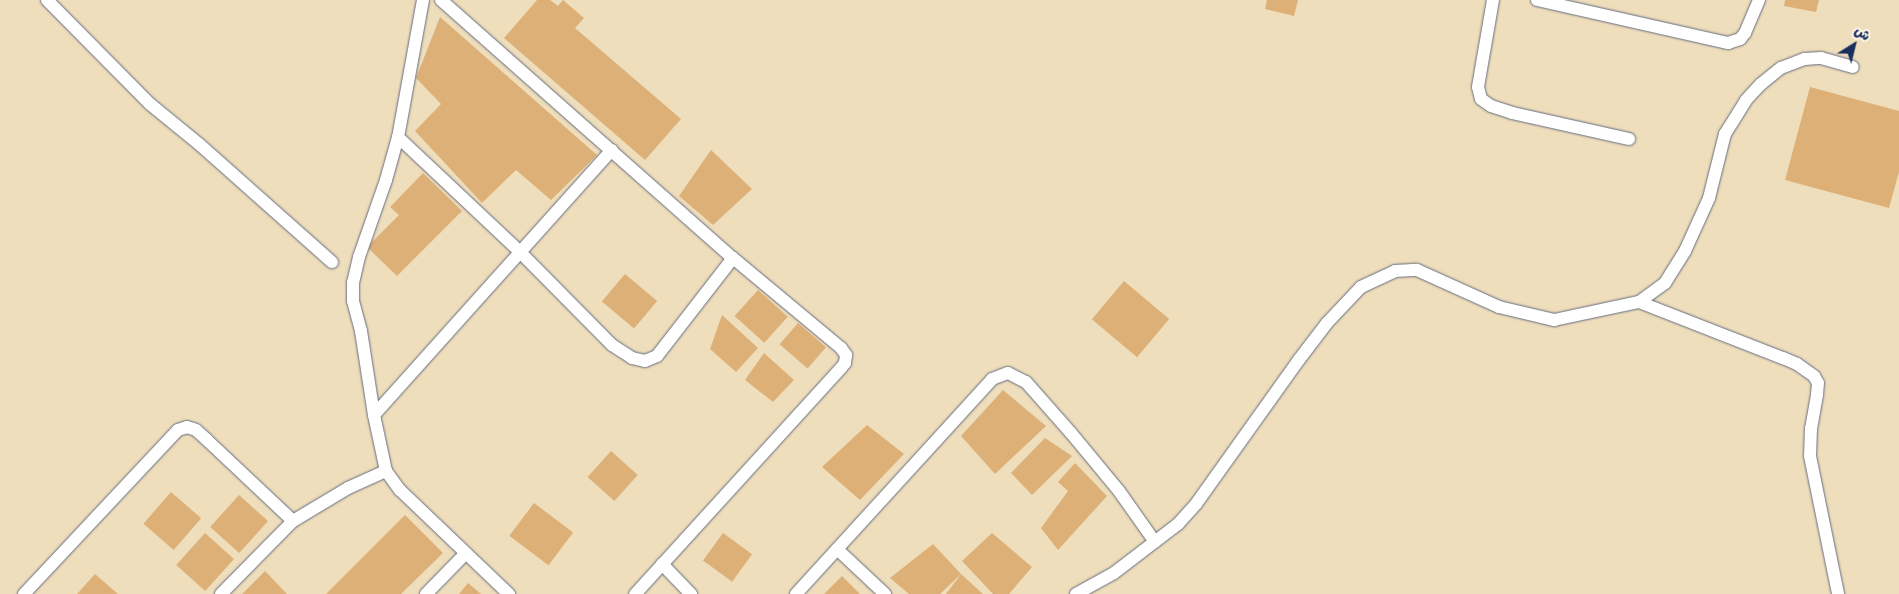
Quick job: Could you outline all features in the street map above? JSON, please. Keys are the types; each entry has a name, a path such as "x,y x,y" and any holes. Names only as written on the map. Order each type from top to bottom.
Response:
{"street":[{"path":"47,0 150,104 199,144 332,262"},
{"path":"423,0 398,137 386,180 368,228 353,282 354,301 386,471 400,490 509,594"},
{"path":"441,0 733,258 841,348 846,359 841,368 635,594"},
{"path":"1493,0 1478,87 1481,99 1491,106 1512,113 1629,139"},
{"path":"1537,0 1728,43 1740,39 1745,33 1759,0"},
{"path":"1076,594 1114,572 1178,524 1196,504 1327,323 1360,287 1395,271 1417,270 1498,308 1554,320 1639,302 1665,283 1685,251 1709,198 1725,134 1741,108 1761,84 1781,68 1805,59 1821,58 1853,67"},
{"path":"398,137 520,252 612,345 632,358 645,361 656,356 733,258"},
{"path":"374,415 612,150"},
{"path":"1639,302 1797,364 1814,376 1818,383 1810,456 1838,594"},
{"path":"796,594 992,379 1008,373 1026,382 1071,433 1119,491 1155,542"},
{"path":"24,594 178,430 187,426 207,440 293,521"},
{"path":"221,594 293,521 348,488 386,471"},
{"path":"837,548 886,594"},
{"path":"426,594 466,553"},
{"path":"662,564 691,594"}],"building":[{"path":"537,0 550,0 558,6 563,0 584,18 575,28 681,119 645,160 504,38"},
{"path":"1267,0 1298,0 1294,16 1265,9"},
{"path":"1785,0 1819,0 1816,12 1784,6"},
{"path":"440,17 597,155 551,200 516,170 482,203 415,131 441,104 416,78"},
{"path":"1810,87 1899,111 1899,172 1889,208 1785,180"},
{"path":"711,150 752,189 713,225 679,196"},
{"path":"423,173 462,211 397,276 367,247 399,215 390,207"},
{"path":"625,274 657,301 634,329 602,302"},
{"path":"1124,281 1169,319 1137,357 1092,319"},
{"path":"758,290 788,317 764,343 735,316"},
{"path":"722,315 758,348 736,372 710,349"},
{"path":"798,323 826,347 808,368 780,344"},
{"path":"764,353 794,380 773,402 745,380"},
{"path":"1003,390 1046,426 995,474 961,436"},
{"path":"867,425 904,454 860,500 822,467"},
{"path":"1045,438 1072,456 1032,495 1011,473"},
{"path":"611,451 638,475 614,501 588,477"},
{"path":"1075,463 1107,496 1058,550 1041,528 1068,491 1058,482"},
{"path":"171,492 201,518 174,550 143,524"},
{"path":"239,495 268,521 239,553 210,527"},
{"path":"534,503 573,532 548,565 509,536"},
{"path":"405,515 443,553 401,594 326,594"},
{"path":"205,533 234,559 205,591 176,565"},
{"path":"723,533 752,554 732,582 703,561"},
{"path":"992,533 1032,567 1009,594 993,594 962,561"},
{"path":"933,544 961,574 940,594 909,594 890,578"},
{"path":"265,571 287,594 242,594"},
{"path":"95,574 118,594 77,594"},
{"path":"961,574 983,594 946,594"},
{"path":"842,576 860,594 824,594"},
{"path":"468,583 481,594 459,594"}]}
